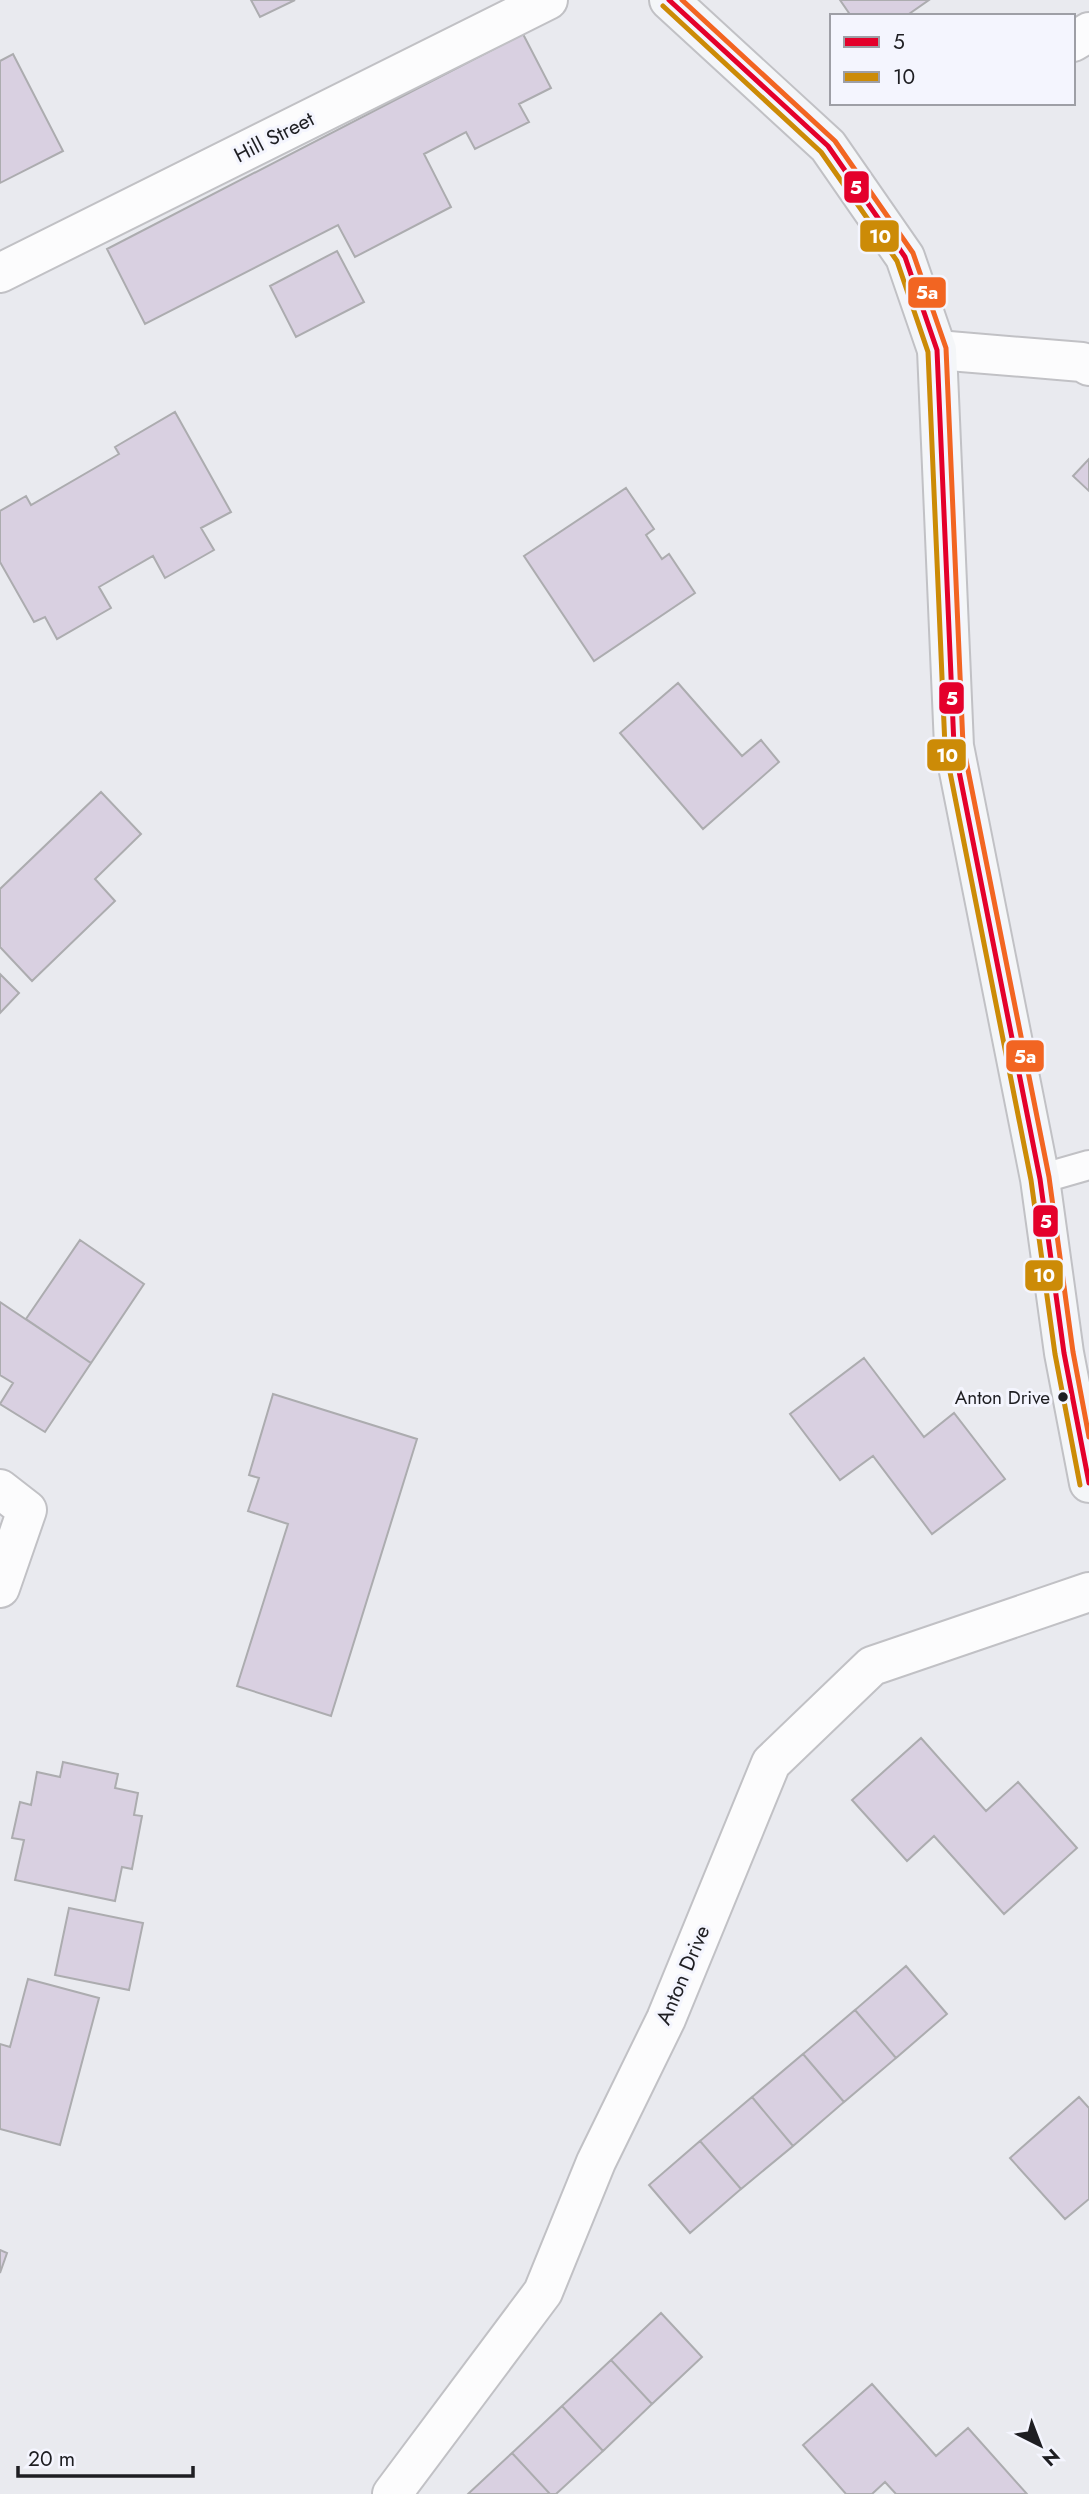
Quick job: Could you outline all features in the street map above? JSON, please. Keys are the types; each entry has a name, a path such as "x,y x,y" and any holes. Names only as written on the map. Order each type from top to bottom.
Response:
{"street":[{"name":"Hill Street","path":"0,273 548,0"},
{"path":"669,0 828,146 905,257 937,350 954,746 1040,1179 1064,1353 1089,1483"},
{"path":"937,350 1082,362 1089,366"},
{"path":"0,1489 27,1510 0,1588"},
{"name":"Anton Drive","path":"392,2494 543,2292 596,2162 666,2019 771,1763 872,1666 1089,1591"}],"lane":[{"path":"1040,1179 1089,1166"}],"building":[{"path":"251,0 295,0 260,17"},
{"path":"840,0 929,0 909,14 850,14"},
{"path":"523,34 551,88 519,104 529,122 475,149 466,132 424,154 451,207 355,257 338,225 145,324 107,249"},
{"path":"13,54 63,151 0,183 0,61"},
{"path":"337,251 364,302 296,337 270,286"},
{"path":"175,412 231,512 201,528 214,550 165,578 153,556 99,587 111,608 57,639 45,617 34,622 0,562 0,511 26,496 31,505 119,454 115,447"},
{"path":"1089,459 1089,491 1073,476"},
{"path":"626,488 654,529 646,535 662,559 669,554 695,593 594,661 524,556"},
{"path":"678,683 742,756 761,740 779,762 703,829 620,733"},
{"path":"101,792 141,834 95,879 115,901 32,981 0,947 0,889"},
{"path":"0,974 19,993 0,1013"},
{"path":"80,1240 144,1284 91,1363 26,1319"},
{"path":"0,1302 91,1363 45,1432 0,1404 13,1383 0,1375"},
{"path":"864,1358 924,1437 954,1413 1005,1479 932,1534 873,1456 840,1480 790,1414"},
{"path":"273,1394 417,1439 331,1716 237,1686 288,1524 248,1511 259,1478 249,1475"},
{"path":"921,1738 986,1811 1018,1782 1077,1848 1004,1914 934,1836 907,1861 852,1800"},
{"path":"63,1762 118,1774 115,1788 138,1793 134,1815 142,1816 132,1869 122,1867 115,1901 15,1880 24,1840 12,1838 20,1802 31,1805 37,1772 60,1777"},
{"path":"69,1908 143,1923 129,1990 55,1975"},
{"path":"906,1966 947,2014 896,2058 855,2010"},
{"path":"28,1979 99,1998 60,2145 0,2129 0,2044 10,2047"},
{"path":"855,2010 896,2058 844,2102 803,2054"},
{"path":"803,2054 844,2102 793,2146 752,2097"},
{"path":"752,2097 793,2146 741,2189 700,2141"},
{"path":"1079,2097 1089,2108 1089,2199 1065,2219 1010,2158"},
{"path":"700,2141 741,2189 690,2233 649,2185"},
{"path":"0,2250 7,2253 0,2273"},
{"path":"661,2313 702,2357 652,2404 611,2360"},
{"path":"611,2360 652,2404 603,2451 562,2406"},
{"path":"872,2384 936,2456 968,2428 1027,2494 896,2494 885,2482 872,2494 846,2494 803,2445"},
{"path":"562,2406 603,2451 556,2494 550,2494 512,2453"},
{"path":"512,2453 550,2494 468,2494"}],"transit line":[{"name":"5","path":"669,0 828,146 905,257 937,350 954,746 1040,1179 1064,1353 1089,1483"},
{"name":"5a","path":"682,0 835,141 913,253 946,348 963,745 1049,1177 1073,1352 1089,1437"},
{"name":"10","path":"663,6 821,152 897,261 928,352 945,747 1031,1180 1055,1354 1080,1485"}],"place":[{"name":"Anton Drive","path":"1063,1397"}]}
